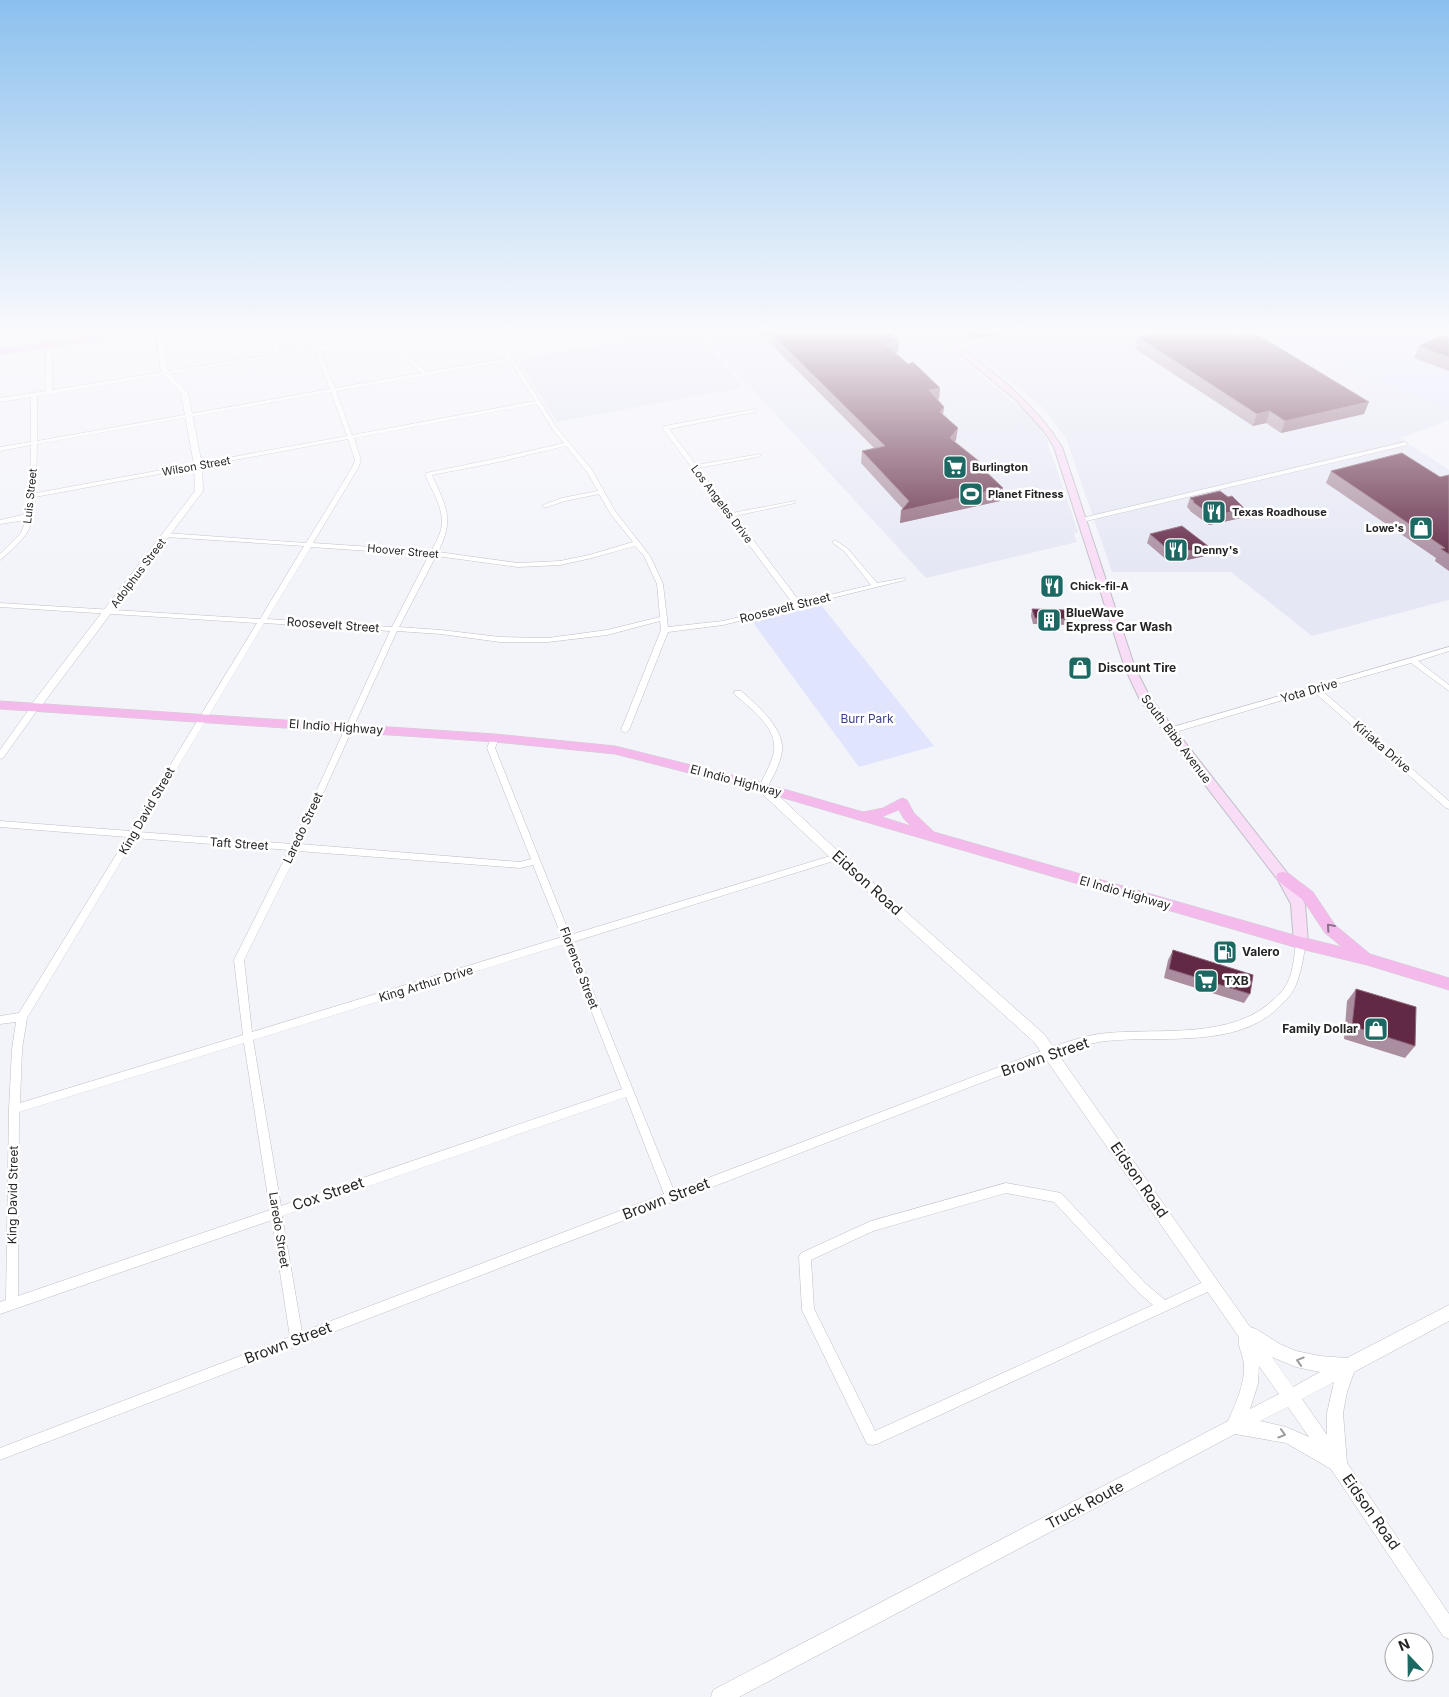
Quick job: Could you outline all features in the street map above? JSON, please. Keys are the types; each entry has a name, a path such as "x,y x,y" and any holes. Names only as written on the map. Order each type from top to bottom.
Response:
{"main road":[{"name":"South Bibb Avenue","path":"1033,412 1049,429 1058,447 1130,668 1146,700 1283,876 1298,904 1301,943"},
{"name":"El Indio Highway","path":"0,705 495,738 615,750 763,788 1449,984"},
{"path":"861,817 886,812 902,803 909,816 933,837"},
{"path":"1283,876 1308,896 1330,929 1367,960"}],"street":[{"name":"Luis Street","path":"0,558 26,530 30,516 34,412"},
{"path":"0,449 205,412"},
{"name":"King David Street","path":"12,1304 14,1109 17,1049 22,1017 201,718 354,468 358,460 342,412"},
{"name":"Wilson Street","path":"32,496 484,412"},
{"path":"545,412 566,444 590,471 612,512 654,568 660,584 665,630 625,730"},
{"name":"Los Angeles Drive","path":"743,412 665,428 798,605"},
{"name":"Adolphus Street","path":"0,756 35,707 200,491 198,465 189,415"},
{"name":"Laredo Street","path":"297,1340 248,1039 239,960 294,849 432,553 440,541 445,524 442,506 428,474 566,444"},
{"path":"1082,520 1405,444"},
{"path":"694,467 758,455"},
{"path":"545,506 564,499 602,492"},
{"path":"731,515 793,502"},
{"path":"0,522 30,516"},
{"name":"Hoover Street","path":"166,535 309,543 432,553 518,565 560,563 590,557 637,543"},
{"path":"835,542 846,550 875,585"},
{"name":"Roosevelt Street","path":"665,630 723,623 903,579"},
{"name":"Roosevelt Street","path":"0,605 396,629 530,641 581,637 630,628 664,618"},
{"name":"Yota Drive","path":"1169,731 1449,649"},
{"path":"1412,660 1449,688"},
{"name":"Kiriaka Drive","path":"1315,689 1449,806"},
{"path":"738,692 755,707 771,726 778,749 763,788"},
{"name":"Florence Street","path":"495,738 492,748 671,1198"},
{"name":"Eidson Road","path":"763,788 838,858 1039,1038 1340,1466 1449,1630"},
{"name":"Taft Street","path":"0,824 294,849 520,865 537,861"},
{"name":"King Arthur Drive","path":"14,1109 838,858"},
{"name":"Brown Street","path":"0,1454 1049,1052 1104,1038 1199,1033 1238,1026 1262,1015 1289,990 1301,943"},
{"path":"0,1020 22,1017"},
{"name":"Cox Street","path":"0,1308 628,1092"},
{"path":"1162,1306 1141,1287 1057,1197 1006,1188 871,1226 805,1257 808,1310 872,1439 1212,1284"},
{"name":"Truck Route","path":"720,1697 1449,1313"},
{"path":"1241,1327 1261,1342 1295,1360 1317,1365 1348,1366 1337,1392 1334,1412 1333,1430 1340,1466"},
{"path":"1241,1327 1253,1364 1252,1378 1246,1401 1234,1426 1267,1430 1308,1443 1340,1466"}],"shaded area":[{"path":"551,412 609,412 557,422"},
{"path":"774,412 1027,413 1046,438 1078,532 1074,534 1077,542 926,578"},
{"path":"1046,412 1449,412 1449,420 1400,438 1449,470 1449,600 1312,636 1231,572 1112,572 1066,438"}],"green space":[{"name":"Burr Park","path":"821,605 934,746 859,767 752,621"}],"building":[{"path":"851,412 940,412 958,428 950,438 980,462 977,463 1003,488 901,511 909,501 862,451 885,446"},
{"path":"1272,412 1324,412 1285,421"},
{"name":"Lowe's","path":"1402,453 1440,477 1449,475 1449,554 1441,549 1445,548 1331,471"},
{"path":"1220,491 1228,497 1232,496 1245,509 1212,516 1190,498"},
{"path":"1182,526 1208,546 1190,551 1186,548 1171,552 1150,534"},
{"path":"1032,609 1066,610 1069,619 1035,618"},
{"path":"1173,950 1253,975 1250,994 1169,969"},
{"path":"1356,989 1416,1007 1415,1046 1352,1026"}],"place":[{"name":"Burlington","path":"955,467"},
{"name":"Planet Fitness","path":"971,494"},
{"name":"Texas Roadhouse","path":"1214,512"},
{"name":"Lowe's","path":"1421,528"},
{"name":"Denny's","path":"1176,550"},
{"name":"Chick-fil-A","path":"1052,586"},
{"name":"BlueWave Express Car Wash","path":"1049,620"},
{"name":"Discount Tire","path":"1080,668"},
{"name":"Valero","path":"1225,952"},
{"name":"TXB","path":"1206,981"},
{"name":"Family Dollar","path":"1376,1029"}]}
